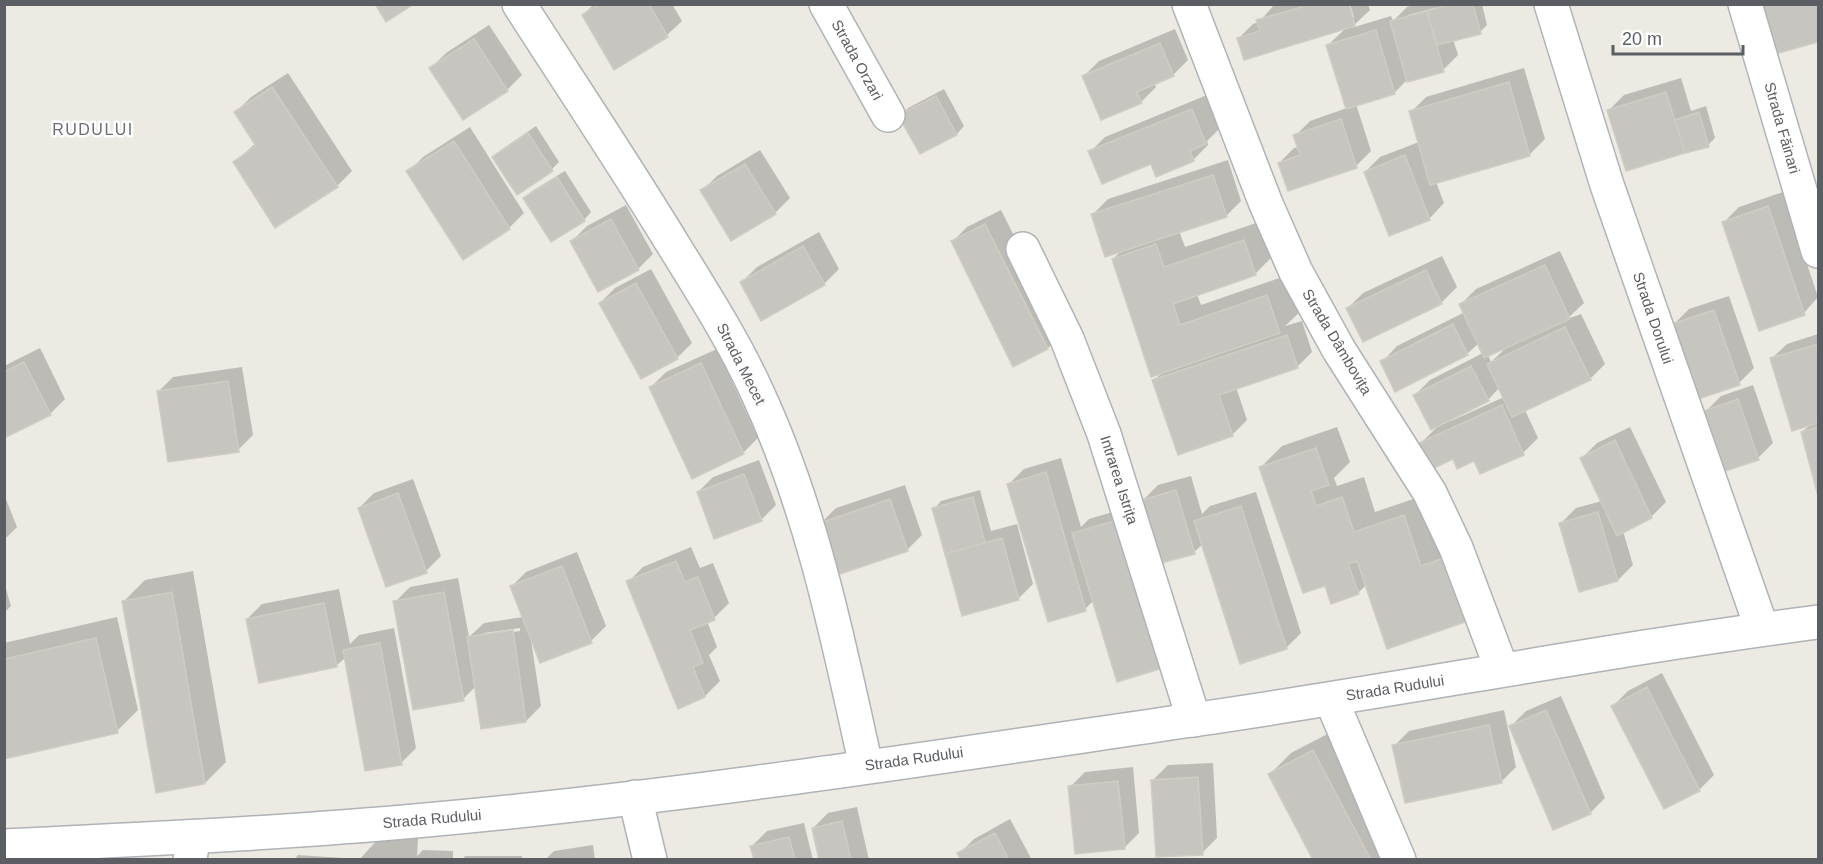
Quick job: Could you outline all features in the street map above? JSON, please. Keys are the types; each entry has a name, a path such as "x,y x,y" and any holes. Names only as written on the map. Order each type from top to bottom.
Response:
{"street":[{"name":"Strada Mecet","path":"519,4 716,314 757,391 788,465 817,555 866,766"},
{"name":"Strada Orzari","path":"826,4 888,115"},
{"name":"Strada Dâmbovița","path":"1189,4 1266,204 1296,272 1339,350 1430,493 1456,548 1502,670"},
{"name":"Strada Dorului","path":"1551,4 1607,185 1762,630"},
{"name":"Strada Făinari","path":"1745,4 1818,251"},
{"name":"Intrarea Istrița","path":"1023,249 1067,339 1104,434 1194,720"},
{"name":"Strada Rudului","path":"4,846 191,848 635,797 1194,720 1818,622"},
{"path":"1330,699 1399,860"},
{"path":"635,797 650,860"}],"building":[{"path":"375,4 414,4 386,22"},
{"path":"599,4 649,4 668,37 614,70 582,15"},
{"path":"1301,4 1349,4 1355,26 1244,60 1237,38 1260,31 1256,20 1302,7"},
{"path":"1452,4 1473,4 1481,34 1437,45 1427,11"},
{"path":"1757,4 1818,4 1818,42 1772,55"},
{"path":"1427,11 1444,72 1407,82 1390,21"},
{"path":"1376,30 1395,94 1346,109 1326,45"},
{"path":"474,39 508,91 463,120 429,68"},
{"path":"1160,43 1174,76 1137,92 1142,103 1101,120 1082,76"},
{"path":"1509,82 1530,156 1430,185 1409,111"},
{"path":"272,87 338,187 275,228 233,162 256,146 234,112"},
{"path":"1666,92 1685,153 1626,171 1607,110"},
{"path":"936,96 957,135 920,154 898,115"},
{"path":"1192,109 1206,144 1190,151 1194,161 1156,177 1151,164 1102,184 1088,151"},
{"path":"1699,112 1709,147 1685,153 1675,120"},
{"path":"1341,119 1357,168 1288,191 1278,163 1300,155 1293,135"},
{"path":"528,133 553,171 517,195 492,157"},
{"path":"454,141 510,229 463,260 406,171"},
{"path":"1405,155 1430,220 1389,236 1364,172"},
{"path":"745,164 776,214 731,241 700,190"},
{"path":"1213,175 1227,217 1105,257 1091,214"},
{"path":"557,177 585,221 551,242 523,198"},
{"path":"1768,206 1805,315 1759,331 1722,222"},
{"path":"611,219 639,270 598,292 570,241"},
{"path":"985,224 1048,349 1013,367 951,241"},
{"path":"1244,240 1256,275 1173,304 1180,325 1267,295 1280,333 1151,377 1112,259 1156,244 1164,267"},
{"path":"803,246 825,285 761,321 740,282"},
{"path":"1545,265 1570,319 1484,358 1459,304"},
{"path":"1426,270 1442,304 1363,342 1346,308"},
{"path":"636,283 678,359 641,379 599,303"},
{"path":"1714,310 1740,385 1698,399 1672,324"},
{"path":"1453,324 1468,355 1395,392 1380,361"},
{"path":"1565,327 1591,380 1512,417 1487,364"},
{"path":"1287,335 1298,368 1219,395 1233,436 1178,455 1152,380"},
{"path":"1818,344 1818,423 1792,431 1770,358"},
{"path":"24,362 51,415 4,438 4,372"},
{"path":"701,363 744,454 692,479 649,387"},
{"path":"1471,366 1489,401 1431,430 1413,395"},
{"path":"228,381 239,452 168,462 157,391"},
{"path":"1738,399 1759,460 1725,471 1704,411"},
{"path":"1502,405 1524,455 1480,474 1474,461 1457,469 1453,459 1432,469 1419,443"},
{"path":"1818,427 1818,496 1801,432"},
{"path":"1615,440 1652,518 1617,536 1580,458"},
{"path":"1316,448 1329,485 1311,491 1316,506 1342,497 1354,532 1404,515 1421,566 1444,558 1465,622 1387,649 1357,561 1348,564 1359,594 1331,604 1325,586 1303,593 1259,467"},
{"path":"1046,472 1086,611 1048,622 1007,484"},
{"path":"744,474 762,521 714,539 697,492"},
{"path":"1176,490 1195,554 1161,563 1142,500"},
{"path":"398,493 427,573 386,587 358,508"},
{"path":"973,497 985,543 945,554 932,508"},
{"path":"890,499 908,551 837,575 820,523"},
{"path":"1241,506 1287,649 1240,664 1194,521"},
{"path":"1598,512 1618,581 1579,592 1559,523"},
{"path":"1118,520 1163,668 1117,682 1072,533"},
{"path":"1002,538 1019,600 962,616 945,554"},
{"path":"676,561 685,582 698,577 715,620 690,630 703,663 693,667 705,697 678,709 626,581"},
{"path":"562,566 592,643 540,663 510,586"},
{"path":"172,592 205,784 156,793 122,601"},
{"path":"444,592 464,701 413,710 393,601"},
{"path":"324,603 337,667 259,683 246,619"},
{"path":"513,630 526,722 481,729 467,637"},
{"path":"96,638 118,733 4,759 4,659"},
{"path":"380,643 402,765 365,771 343,650"},
{"path":"1647,687 1700,791 1664,809 1611,706"},
{"path":"1546,710 1591,814 1553,830 1509,726"},
{"path":"1489,725 1502,783 1405,803 1392,745"},
{"path":"1313,750 1371,860 1313,860 1268,774"},
{"path":"1198,777 1203,855 1156,857 1151,780"},
{"path":"1118,781 1125,849 1075,854 1068,786"},
{"path":"842,821 851,860 819,860 812,828"},
{"path":"995,833 1009,860 961,860 957,853"},
{"path":"789,837 795,860 754,860 750,846"}],"district":[{"name":"RUDULUI","path":"93,129"}]}
